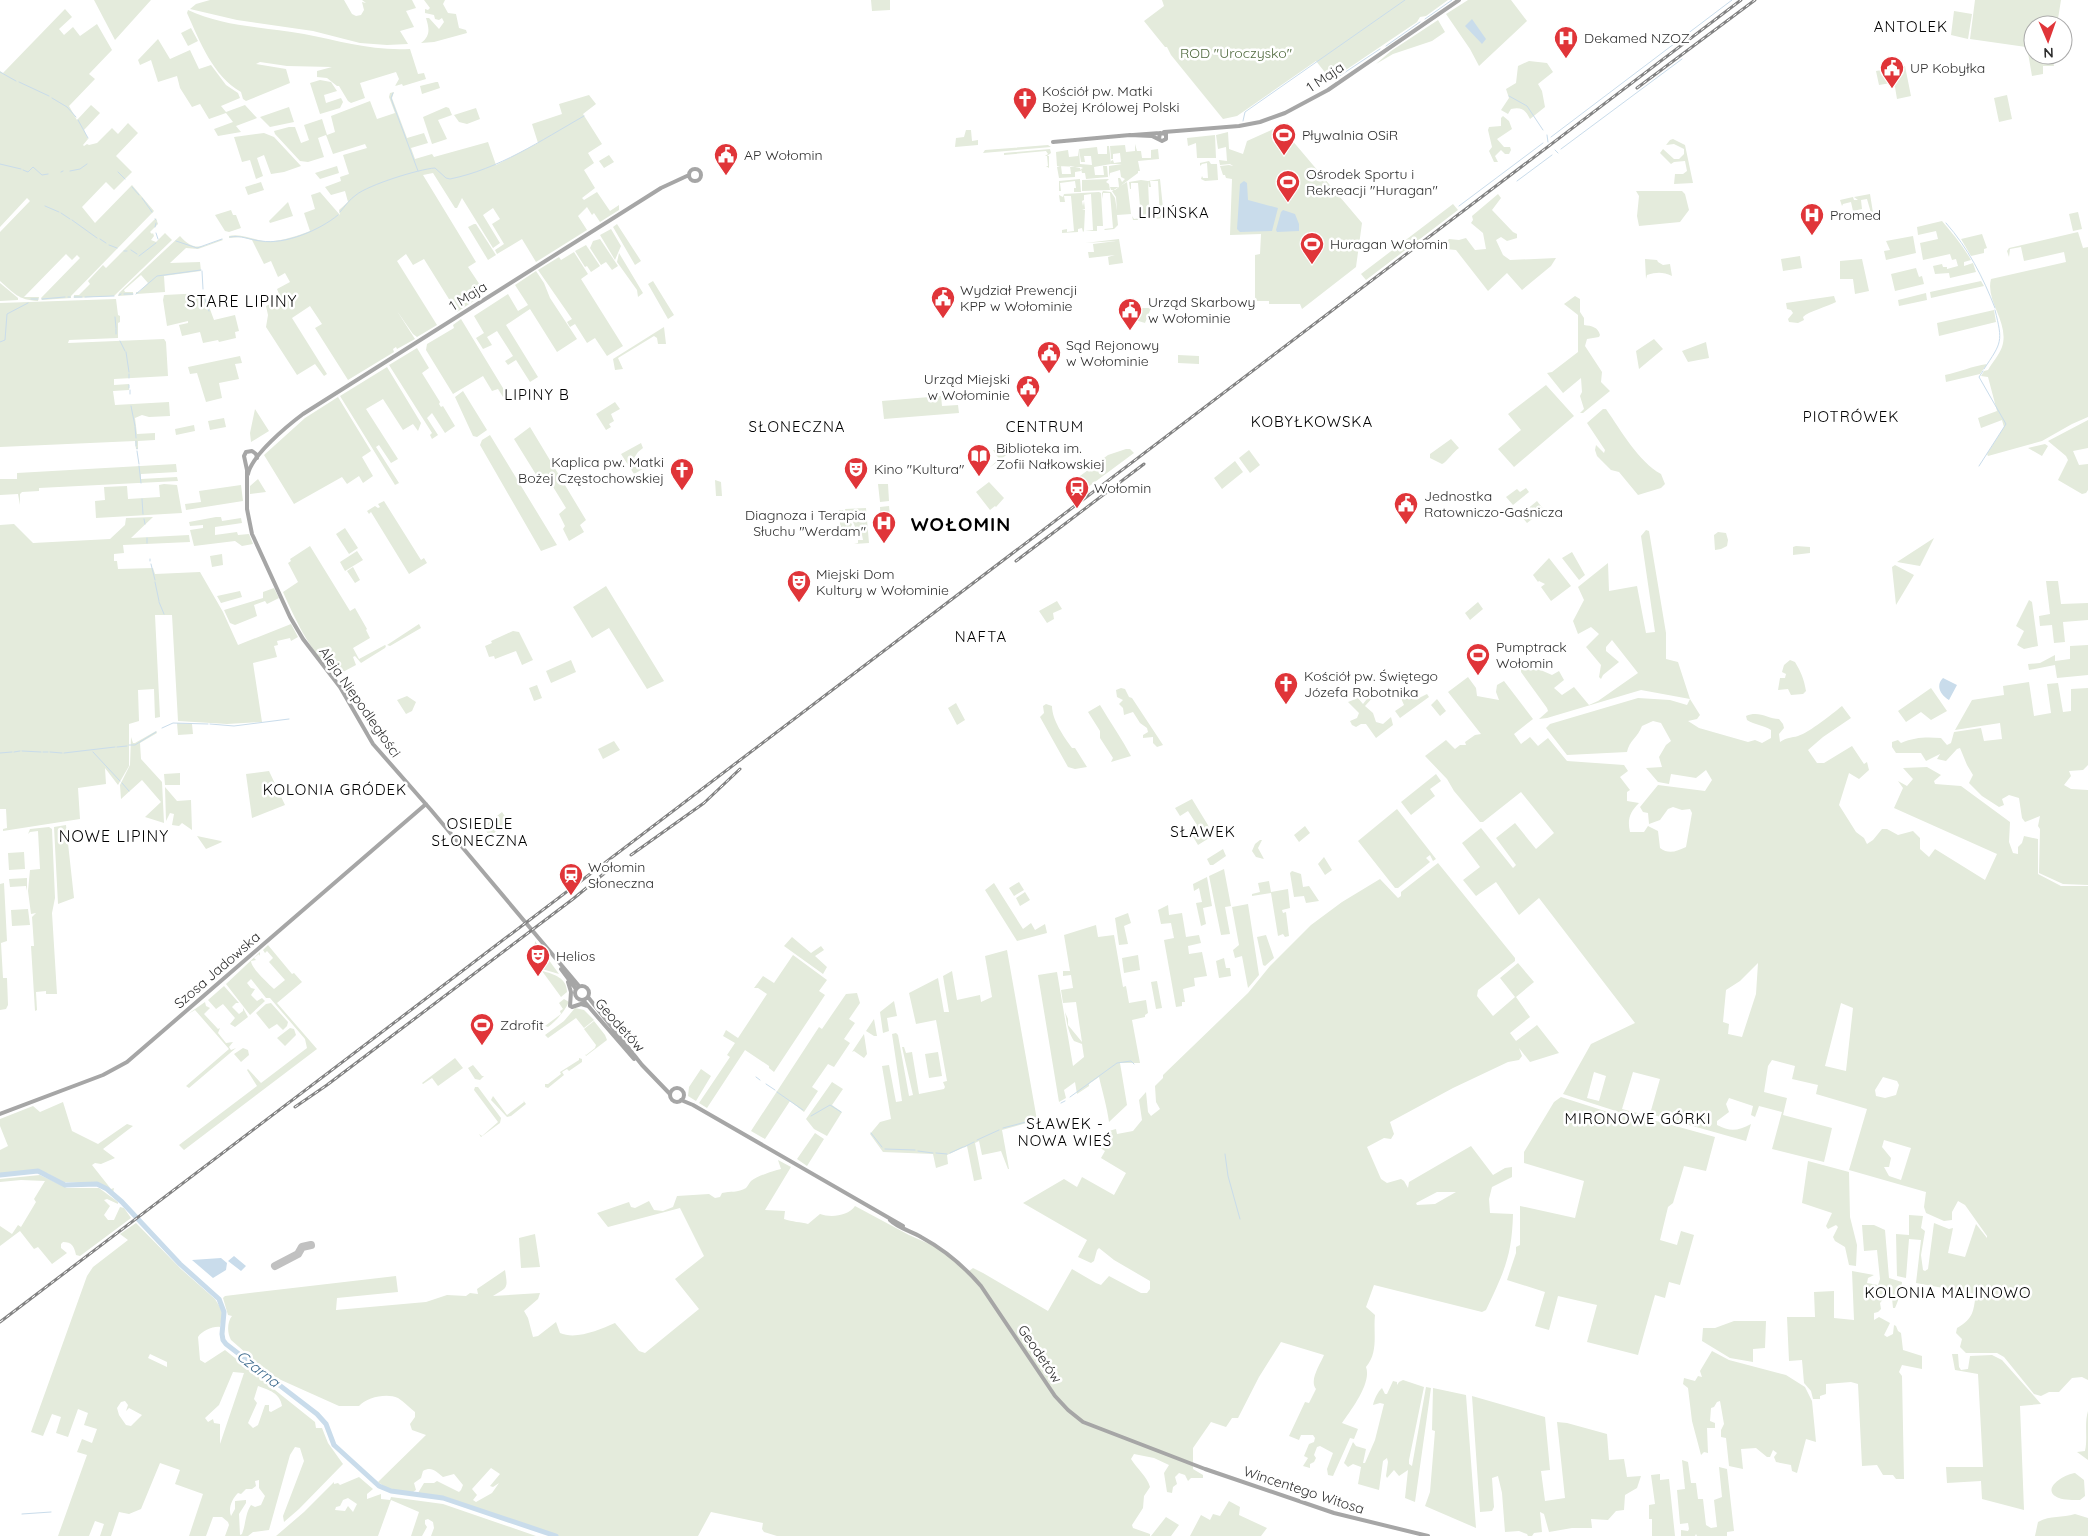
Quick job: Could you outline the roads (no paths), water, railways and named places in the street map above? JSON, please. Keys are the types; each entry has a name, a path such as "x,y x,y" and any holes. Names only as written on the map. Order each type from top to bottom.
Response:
{"main road":[{"name":"1 Maja","path":"1053,142 1246,125 1278,116 1328,90 1459,0"},
{"name":"1 Maja","path":"1130,135 1150,135 1163,140 1186,131"},
{"path":"1158,139 1162,132 1166,138"},
{"name":"1 Maja","path":"257,458 265,447 302,414 338,390 661,188 689,175"},
{"name":"1 Maja","path":"254,452 265,447"},
{"path":"249,451 254,452 257,458 253,464 246,463 245,453 249,451"},
{"name":"Aleja Niepodległości","path":"246,463 247,509 252,534 295,627 340,687 373,744 426,804 554,958"},
{"name":"Aleja Niepodległości","path":"246,479 253,464"},
{"name":"Szosa Jadowska","path":"0,1114 108,1073 127,1062 426,804"},
{"path":"554,958 565,975 577,987"},
{"path":"554,958 577,987 576,997 583,1000 588,997 588,988 584,986 577,987"},
{"path":"565,975 571,992 571,1006 581,1004 588,1006"},
{"name":"Geodetów","path":"588,997 642,1065"},
{"name":"Geodetów","path":"583,1000 615,1038 671,1092"},
{"path":"680,1090 682,1098 673,1101 671,1092 680,1090"},
{"name":"Geodetów","path":"682,1098 943,1250 968,1270 981,1286 1055,1396 1068,1410 1094,1428 1176,1459"},
{"name":"Wincentego Witosa","path":"1176,1459 1350,1518 1428,1536"}],"water":[{"path":"1472,19 1486,39 1482,44 1465,26"},
{"path":"1244,181 1247,183 1248,200 1278,208 1272,231 1240,232 1237,229 1240,184"},
{"path":"1283,210 1295,214 1299,224 1299,231 1277,232"},
{"path":"1943,678 1957,685 1949,700 1944,696 1939,687"},
{"path":"234,1256 246,1266 241,1271 228,1261"},
{"path":"221,1258 227,1263 226,1270 213,1278 192,1260"}],"waterway":[{"path":"1243,121 1245,112 1405,0"},
{"path":"1425,19 1452,0"},
{"path":"1551,137 1732,0"},
{"path":"1386,46 1420,22"},
{"path":"1335,79 1380,49"},
{"path":"1561,149 1682,59"},
{"path":"0,72 16,81"},
{"path":"19,82 49,96"},
{"path":"393,93 391,98 418,171"},
{"path":"1509,96 1527,106 1543,130"},
{"path":"52,98 67,107 76,117"},
{"path":"340,212 352,198 382,182 406,174 435,168 446,178 450,179 468,174 519,153 584,116"},
{"path":"78,120 88,138"},
{"path":"1547,135 1548,142"},
{"path":"1459,206 1543,143"},
{"path":"1555,150 1558,153"},
{"path":"1517,181 1552,155"},
{"path":"0,164 21,169"},
{"path":"70,171 80,169 87,164"},
{"path":"23,170 28,172 33,167 42,175 48,174"},
{"path":"118,172 125,179"},
{"path":"132,187 139,195"},
{"path":"142,198 152,212"},
{"path":"45,206 59,212"},
{"path":"61,213 70,219"},
{"path":"230,237 270,242 281,241 312,231 338,215"},
{"path":"72,220 97,238"},
{"path":"155,227 156,223"},
{"path":"1946,223 1974,263 1995,308"},
{"path":"156,233 158,239"},
{"path":"100,239 106,243"},
{"path":"176,241 197,248 222,239"},
{"path":"139,256 156,243"},
{"path":"109,245 117,248"},
{"path":"131,250 137,254"},
{"path":"136,294 157,276 201,270"},
{"path":"202,271 203,289"},
{"path":"124,294 133,294"},
{"path":"203,294 209,311"},
{"path":"85,297 114,296"},
{"path":"42,299 65,297"},
{"path":"74,297 82,297"},
{"path":"31,299 38,299"},
{"path":"0,342 5,340 7,314 28,303"},
{"path":"1984,369 1998,347 2000,336 1995,310"},
{"path":"115,317 116,328"},
{"path":"116,329 116,334"},
{"path":"120,341 125,351"},
{"path":"126,352 129,372"},
{"path":"1979,466 2006,424 1979,377 1983,371"},
{"path":"131,406 135,426"},
{"path":"135,427 136,438"},
{"path":"136,441 136,446"},
{"path":"137,451 139,464"},
{"path":"139,466 141,483"},
{"path":"142,499 143,514"},
{"path":"144,519 145,524"},
{"path":"147,538 147,543"},
{"path":"151,564 155,580"},
{"path":"155,582 159,601"},
{"path":"159,602 164,614"},
{"path":"210,724 234,726 289,719"},
{"path":"162,728 173,723 208,724"},
{"path":"129,745 135,745 156,732"},
{"path":"117,747 127,746"},
{"path":"64,753 115,747"},
{"path":"14,752 20,751"},
{"path":"22,751 41,752"},
{"path":"0,753 12,752"},
{"path":"43,752 48,752"},
{"path":"50,752 62,753"},
{"path":"93,752 120,781"},
{"path":"122,783 129,791"},
{"path":"1070,1097 1117,1063 1131,1061 1134,1064"},
{"path":"756,1077 760,1080"},
{"path":"766,1084 775,1090"},
{"path":"777,1092 803,1110"},
{"path":"1061,1103 1065,1101"},
{"path":"811,1116 830,1105 841,1112"},
{"path":"1028,1122 1036,1120"},
{"path":"1003,1128 1026,1122"},
{"path":"977,1140 999,1130"},
{"path":"871,1133 882,1147"},
{"path":"964,1147 974,1142"},
{"path":"950,1153 963,1147"},
{"path":"885,1149 915,1150"},
{"path":"918,1151 933,1153"},
{"path":"936,1153 947,1154"},
{"path":"1225,1154 1228,1176 1240,1219"},
{"name":"Czarna","path":"0,1175 38,1171 65,1185 97,1184 107,1189 122,1202 180,1264 219,1299 224,1312 222,1334 226,1344 317,1414 326,1424 334,1445 379,1486 391,1491 443,1498 556,1536"},
{"path":"22,1514 51,1512"}],"railway":[{"path":"0,1322 1741,0"},
{"path":"1637,88 1755,0"},
{"path":"1016,561 1144,464"},
{"path":"631,855 704,803 740,769"},
{"path":"295,1107 327,1085 573,899 612,867"}],"place":[{"name":"Dekamed NZOZ","path":"1566,59"},
{"name":"UP Kobyłka","path":"1892,89"},
{"name":"Kościół pw. Matki Bożej Królowej Polski","path":"1025,120"},
{"name":"Pływalnia OSiR","path":"1284,156"},
{"name":"AP Wołomin","path":"726,176"},
{"name":"Ośrodek Sportu i Rekreacji \"Huragan\"","path":"1288,203"},
{"name":"Promed","path":"1812,236"},
{"name":"Huragan Wołomin","path":"1312,265"},
{"name":"Wydział Prewencji KPP w Wołominie","path":"943,319"},
{"name":"Urząd Skarbowy w Wołominie","path":"1130,331"},
{"name":"Sąd Rejonowy w Wołominie","path":"1049,374"},
{"name":"Urząd Miejski w Wołominie","path":"1028,408"},
{"name":"Biblioteka im. Zofii Nałkowskiej","path":"979,477"},
{"name":"Kino \"Kultura\"","path":"856,490"},
{"name":"Kaplica pw. Matki Bożej Częstochowskiej","path":"682,491"},
{"name":"Wołomin","path":"1077,509"},
{"name":"Jednostka Ratowniczo-Gaśnicza","path":"1406,525"},
{"name":"Diagnoza i Terapia Słuchu \"Werdam\"","path":"884,544"},
{"name":"Miejski Dom Kultury w Wołominie","path":"799,603"},
{"name":"Pumptrack Wołomin","path":"1478,676"},
{"name":"Kościół pw. Świętego Józefa Robotnika","path":"1286,705"},
{"name":"Wołomin Słoneczna","path":"571,896"},
{"name":"Helios","path":"538,977"},
{"name":"Zdrofit","path":"482,1046"}],"district":[{"name":"ANTOLEK","path":"1911,27"},
{"name":"LIPIŃSKA","path":"1174,213"},
{"name":"STARE LIPINY","path":"242,301"},
{"name":"LIPINY B","path":"537,395"},
{"name":"PIOTRÓWEK","path":"1851,417"},
{"name":"KOBYŁKOWSKA","path":"1312,422"},
{"name":"SŁONECZNA","path":"797,427"},
{"name":"CENTRUM","path":"1045,427"},
{"name":"WOŁOMIN","path":"961,524"},
{"name":"NAFTA","path":"981,637"},
{"name":"KOLONIA GRÓDEK","path":"335,790"},
{"name":"OSIEDLE SŁONECZNA","path":"480,832"},
{"name":"SŁAWEK","path":"1203,832"},
{"name":"NOWE LIPINY","path":"114,836"},
{"name":"MIRONOWE GÓRKI","path":"1638,1119"},
{"name":"SŁAWEK - NOWA WIEŚ","path":"1065,1132"},
{"name":"KOLONIA MALINOWO","path":"1948,1293"}],"park label":[{"name":"ROD \"Uroczysko\"","path":"1236,53"}]}
